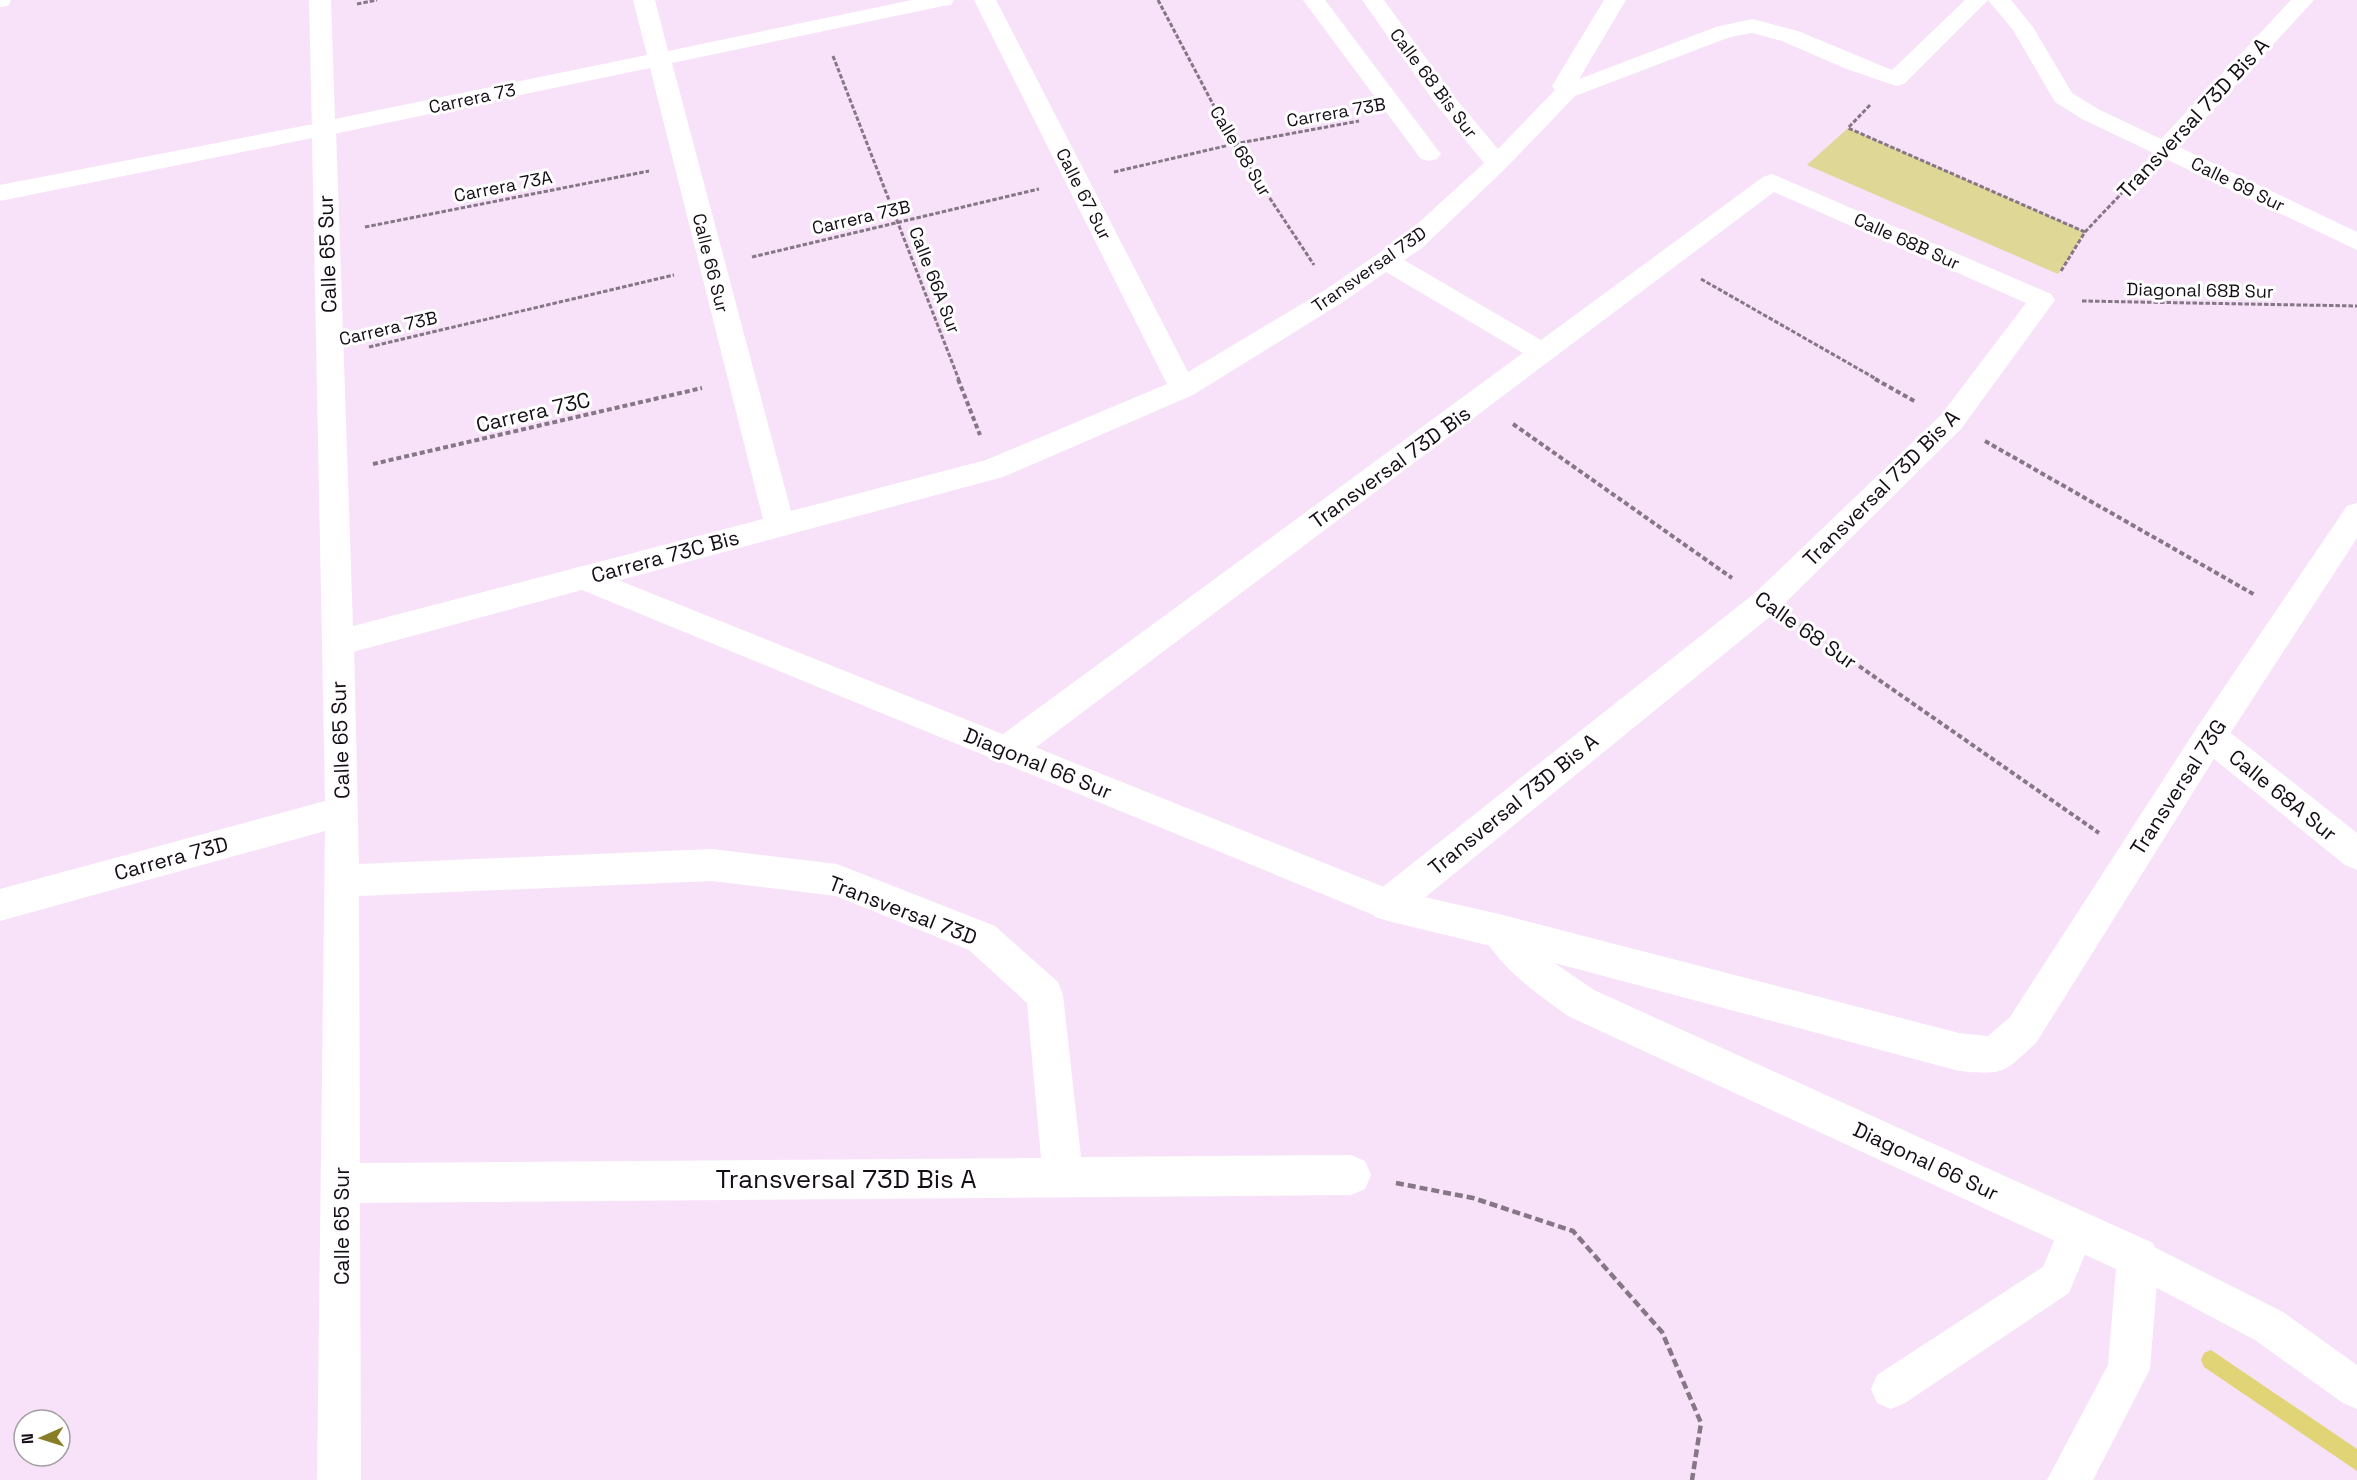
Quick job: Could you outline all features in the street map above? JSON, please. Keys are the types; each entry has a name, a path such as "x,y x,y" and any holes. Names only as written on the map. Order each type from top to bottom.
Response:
{"street":[{"name":"Calle 65 Sur","path":"320,0 342,811 339,1480"},
{"name":"Calle 66 Sur","path":"644,0 780,526"},
{"name":"Carrera 73","path":"0,193 324,129 943,0"},
{"name":"Calle 67 Sur","path":"985,0 1183,388"},
{"path":"1314,0 1429,154"},
{"name":"Calle 68 Bis Sur","path":"1373,0 1443,98 1497,164"},
{"path":"1567,91 1563,86 1615,0"},
{"path":"1896,79 1977,0"},
{"name":"Calle 69 Sur","path":"1999,0 2022,27 2063,97 2090,114 2357,242"},
{"name":"Transversal 73D Bis A","path":"2165,148 2303,0"},
{"name":"Transversal 73D","path":"993,469 1183,388 1334,296 1413,242 1497,164 1567,91 1724,32 1752,26 1790,36 1896,79"},
{"name":"Calle 68B Sur","path":"1772,182 2043,300"},
{"name":"Transversal 73D Bis","path":"1007,750 1772,182"},
{"path":"1386,261 1543,353"},
{"name":"Transversal 73D Bis A","path":"1388,905 1766,602 1951,422 2043,300"},
{"name":"Carrera 73C Bis","path":"338,643 993,469"},
{"name":"Transversal 73G","path":"1995,1055 2023,1030 2210,736 2357,514"},
{"name":"Diagonal 66 Sur","path":"583,578 1388,905 1499,931 1959,1052 1995,1055"},
{"name":"Calle 68A Sur","path":"2210,736 2357,854"},
{"name":"Carrera 73D","path":"0,905 342,811"},
{"name":"Transversal 73D","path":"342,881 712,865 837,880 982,938 1045,995 1063,1177"},
{"name":"Diagonal 66 Sur","path":"1499,931 1540,974 1581,1003 2138,1258"},
{"name":"Transversal 73D Bis A","path":"341,1183 1351,1175"},
{"path":"2069,1480 2129,1369 2138,1258"}],"lane":[{"path":"1891,1389 2056,1280 2077,1230"},
{"name":"Diagonal 66 Sur","path":"2138,1258 2269,1326 2357,1389"}],"path":[{"name":"Calle 68 Sur","path":"1158,0 1234,144 1334,296"},
{"name":"Calle 66A Sur","path":"822,25 993,469"},
{"path":"1896,79 1848,128 2085,232"},
{"name":"Carrera 73B","path":"329,356 1234,144 1401,114"},
{"name":"Transversal 73D Bis A","path":"2043,300 2085,232 2165,148"},
{"name":"Carrera 73A","path":"326,234 686,164"},
{"name":"Diagonal 68B Sur","path":"2043,300 2357,306"},
{"name":"Carrera 73C","path":"333,473 741,380"},
{"name":"Calle 68 Sur","path":"1480,401 2133,857"},
{"path":"1351,1175 1473,1198 1573,1231 1662,1332 1701,1423 1692,1480"}],"shaded area":[{"path":"1848,128 2085,232 2058,274 1807,165"}],"waterway":[{"path":"2211,1360 2357,1461"}]}
